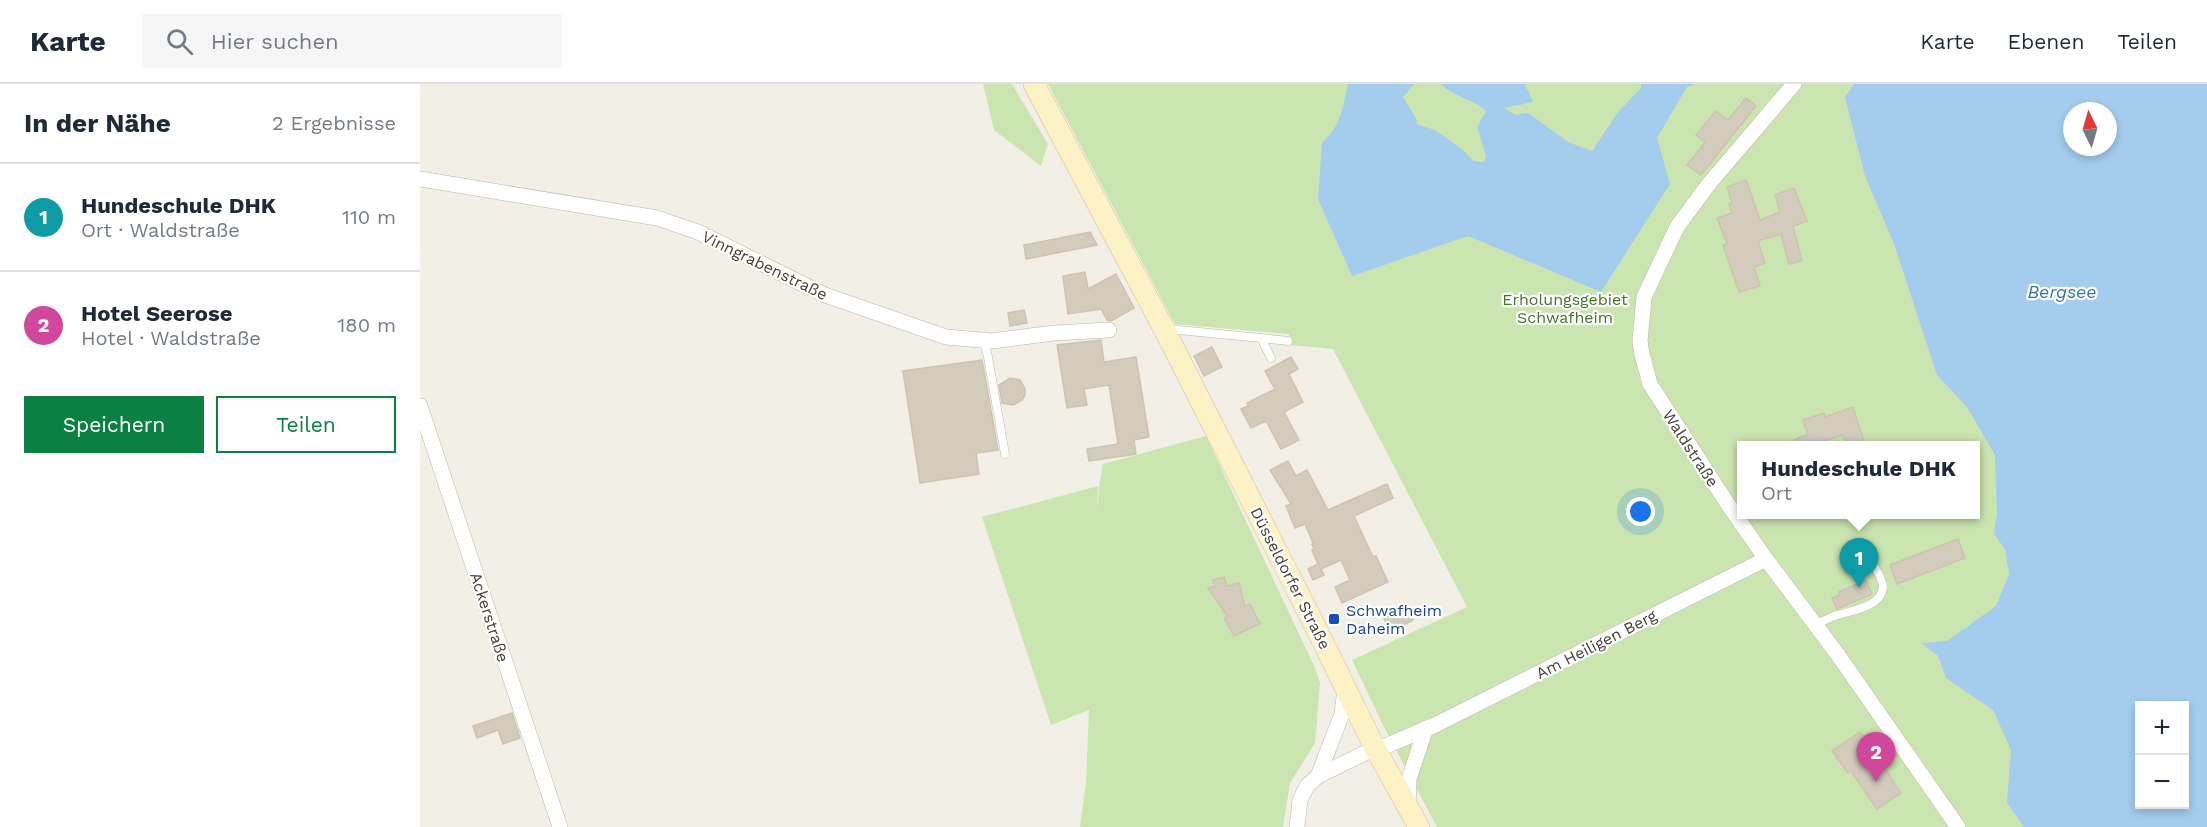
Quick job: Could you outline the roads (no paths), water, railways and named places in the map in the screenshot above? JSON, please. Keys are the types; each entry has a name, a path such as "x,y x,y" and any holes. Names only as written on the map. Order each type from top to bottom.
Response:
{"main road":[{"name":"Düsseldorfer Straße","path":"1034,84 1164,329 1375,748 1419,827"}],"street":[{"name":"Waldstraße","path":"1737,515 1650,384 1640,341 1644,297 1677,227 1708,185 1794,84"},
{"name":"Vinngrabenstraße","path":"420,179 657,218 698,232 825,295 946,336 984,340 1109,330"},
{"name":"Ackerstraße","path":"420,406 560,827"},
{"name":"Waldstraße","path":"1739,519 1958,827"},
{"name":"Am Heiligen Berg","path":"1318,776 1375,748 1388,745 1426,728 1766,559"},
{"path":"1297,827 1300,800 1306,786 1318,776 1342,714 1345,686"},
{"path":"1408,806 1409,779 1426,728"}],"lane":[{"path":"1164,329 1288,341"},
{"path":"1261,338 1271,358"},
{"path":"984,340 1005,454"},
{"path":"1815,625 1834,616 1866,606 1879,596 1883,589 1882,584 1869,557"}],"water":[{"path":"1348,84 1414,84 1403,97 1416,118 1417,124 1435,130 1462,149 1474,161 1484,162 1486,156 1477,127 1486,111 1441,84 1525,84 1533,102 1504,108 1516,115 1528,113 1568,142 1592,151 1618,112 1641,88 1641,84 1695,84 1687,87 1657,138 1670,184 1601,292 1468,236 1352,276 1318,199 1322,143 1337,123"},
{"name":"Bergsee","path":"1854,84 2207,84 2207,827 2024,827 2007,803 2011,750 1993,710 1946,678 1938,656 1921,643 1947,641 1996,606 2009,574 2005,549 1994,534 1997,514 1995,455 1967,407 1937,375 1894,244 1865,176 1845,97"}],"place":[{"name":"Hundeschule DHK","path":"1859,588"},
{"name":"Schwafheim Daheim","path":"1334,619"},
{"name":"Hotel Seerose","path":"1876,782"}],"park label":[{"name":"Erholungsgebiet Schwafheim","path":"1565,308"}]}
